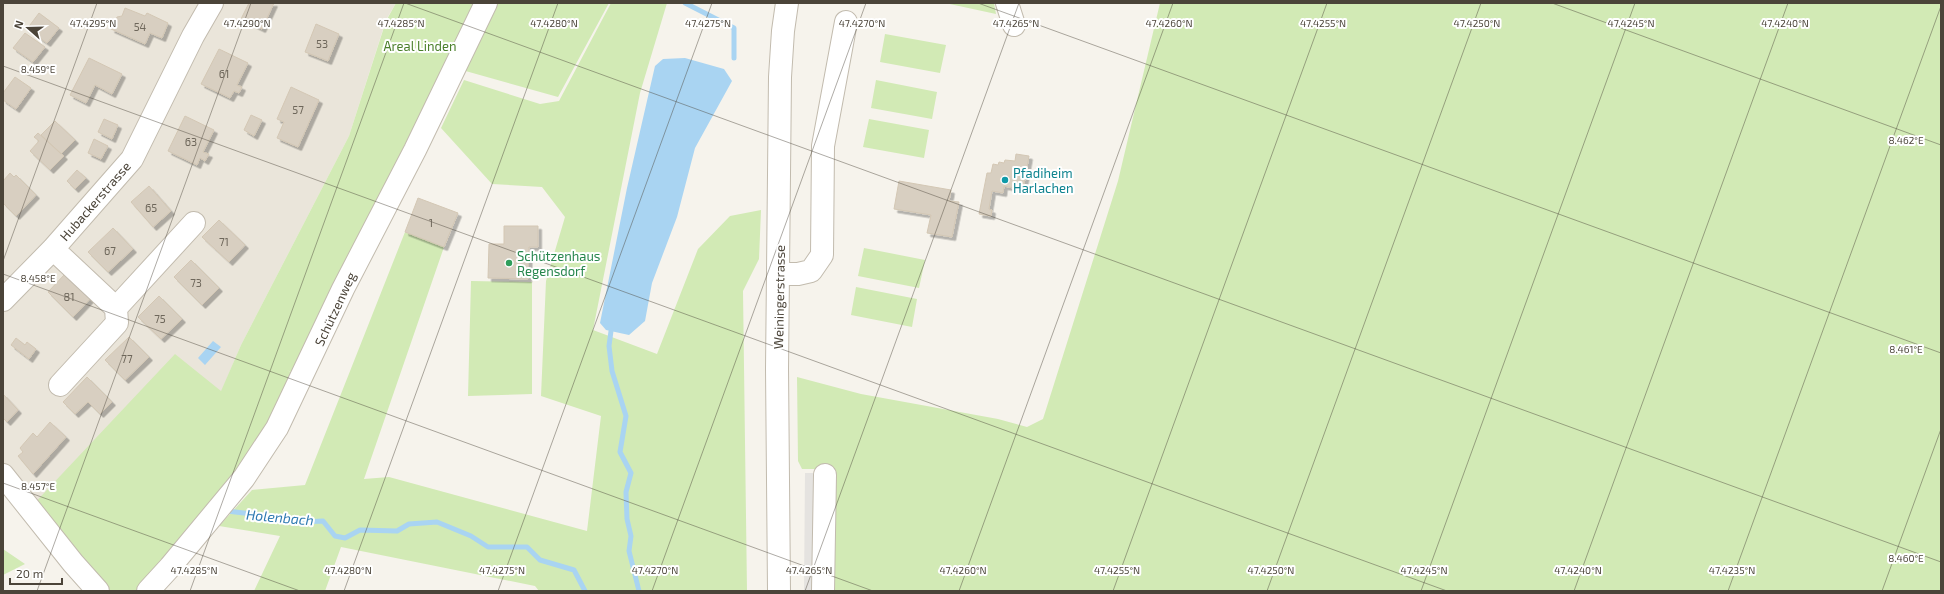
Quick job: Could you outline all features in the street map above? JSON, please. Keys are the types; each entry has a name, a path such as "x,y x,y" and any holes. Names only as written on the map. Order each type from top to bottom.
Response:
{"street":[{"name":"Hubackerstrasse","path":"3,300 53,249 132,159 193,36 212,3"},
{"name":"Schützenweg","path":"148,591 244,478 277,428 343,289 415,150 486,3"},
{"name":"Weiningerstrasse","path":"779,591 777,369 780,77 782,43 787,3"},
{"path":"1007,3 1014,25"},
{"path":"779,274 798,274 811,271 822,255 823,146 846,22"},
{"path":"116,308 194,223"},
{"path":"53,249 116,308 117,322 60,385"},
{"path":"3,475 73,563 98,591"},
{"path":"823,591 825,475"}],"shaded area":[{"path":"3,3 396,3 386,20 349,136 241,345 221,392 29,509 3,475"},
{"path":"805,473 832,473 833,591 804,591"}],"green space":[{"path":"396,3 483,3 299,376 287,370 302,379 263,451 148,591 98,591 29,509 175,354 221,391 241,345 349,136 386,21"},
{"name":"Areal Linden","path":"494,3 609,3 558,97 462,70"},
{"path":"611,3 667,3 640,93 593,330 657,354 698,249 730,216 761,210 759,259 743,291 747,591 539,591 535,586 341,547 325,591 254,591 280,536 219,526 252,490 305,485 405,232 444,247 364,479 389,477 587,531 601,416 541,396 546,281 565,217 542,187 492,184 441,128 464,80 540,104 559,101"},
{"path":"945,3 994,3 996,14"},
{"path":"1160,3 1941,3 1941,591 833,591 821,469 802,469 798,461 797,377 861,394 998,419 1027,427 1043,419 1118,181"},
{"path":"885,34 946,45 940,73 880,62"},
{"path":"876,80 937,92 932,119 871,108"},
{"path":"869,119 929,130 924,158 863,147"},
{"path":"864,248 925,260 919,288 858,276"},
{"path":"471,281 532,282 532,394 468,396"},
{"path":"856,287 917,299 912,327 851,315"},
{"path":"3,549 25,564 3,575"}],"water":[{"path":"685,58 724,69 732,81 695,148 677,217 652,283 645,321 629,335 606,330 600,323 627,188 655,66 663,59"},
{"path":"213,341 221,347 205,365 198,358"}],"building":[{"path":"249,3 274,3 262,29 241,19"},
{"path":"125,8 145,16 147,13 168,23 162,38 150,33 145,44 111,29 117,17 122,16"},
{"path":"39,13 59,28 47,43 27,29"},
{"path":"316,24 339,34 328,61 305,52"},
{"path":"25,33 45,47 33,62 13,48"},
{"path":"219,49 248,63 237,85 242,87 239,93 234,91 230,98 201,84"},
{"path":"89,58 122,74 112,94 95,85 86,103 70,95"},
{"path":"15,77 31,88 16,109 3,100 3,93"},
{"path":"291,87 319,100 298,147 277,138 284,122 277,119"},
{"path":"251,115 262,120 254,136 244,130"},
{"path":"185,116 214,130 203,152 209,154 205,161 200,158 197,165 168,151"},
{"path":"104,119 118,125 112,139 98,132"},
{"path":"55,121 75,140 61,154 41,135"},
{"path":"38,133 64,156 50,170 30,151 39,141 34,137"},
{"path":"94,139 108,146 101,159 88,153"},
{"name":"Pfadiheim Harlachen","path":"1016,154 1029,156 1023,190 1004,186 1003,193 992,191 989,209 992,210 991,216 979,214 987,173 991,173 993,164 998,165 999,162 1004,163 1005,160 1015,161"},
{"path":"77,170 86,178 75,189 67,181"},
{"path":"10,173 14,177 16,175 36,195 16,216 3,203 3,181"},
{"path":"899,181 951,190 949,201 959,202 952,237 927,233 931,215 894,209"},
{"path":"149,186 171,211 153,227 131,202"},
{"path":"418,198 458,213 444,247 405,232"},
{"path":"219,220 245,245 229,262 202,237"},
{"name":"Schützenhaus Regensdorf","path":"504,226 538,226 538,247 529,247 528,279 488,278 489,244 504,244"},
{"path":"113,228 133,249 108,272 88,252"},
{"path":"191,260 219,288 202,305 174,277"},
{"path":"65,274 90,299 73,317 48,292"},
{"path":"159,296 182,319 161,339 138,317"},
{"path":"129,337 149,357 125,380 105,360"},
{"path":"16,338 25,345 27,342 36,349 29,359 11,345"},
{"path":"87,377 112,402 100,414 88,402 75,414 63,402"},
{"path":"3,394 18,410 7,422 3,418"},
{"path":"50,422 66,437 33,474 18,456 23,452 20,448 33,433 37,437"}],"waterway":[{"path":"685,3 734,28 734,58"},
{"path":"611,331 609,346 612,371 626,416 620,452 631,473 626,492 627,519 631,536 629,551 639,591"},
{"name":"Holenbach","path":"227,511 272,518 285,517 304,522 323,521 335,536 345,538 360,530 397,531 409,524 437,522 471,536 488,547 527,547 540,560 574,570 585,591"}],"place":[{"name":"Pfadiheim Harlachen","path":"1005,180"},
{"name":"Schützenhaus Regensdorf","path":"509,263"}]}
